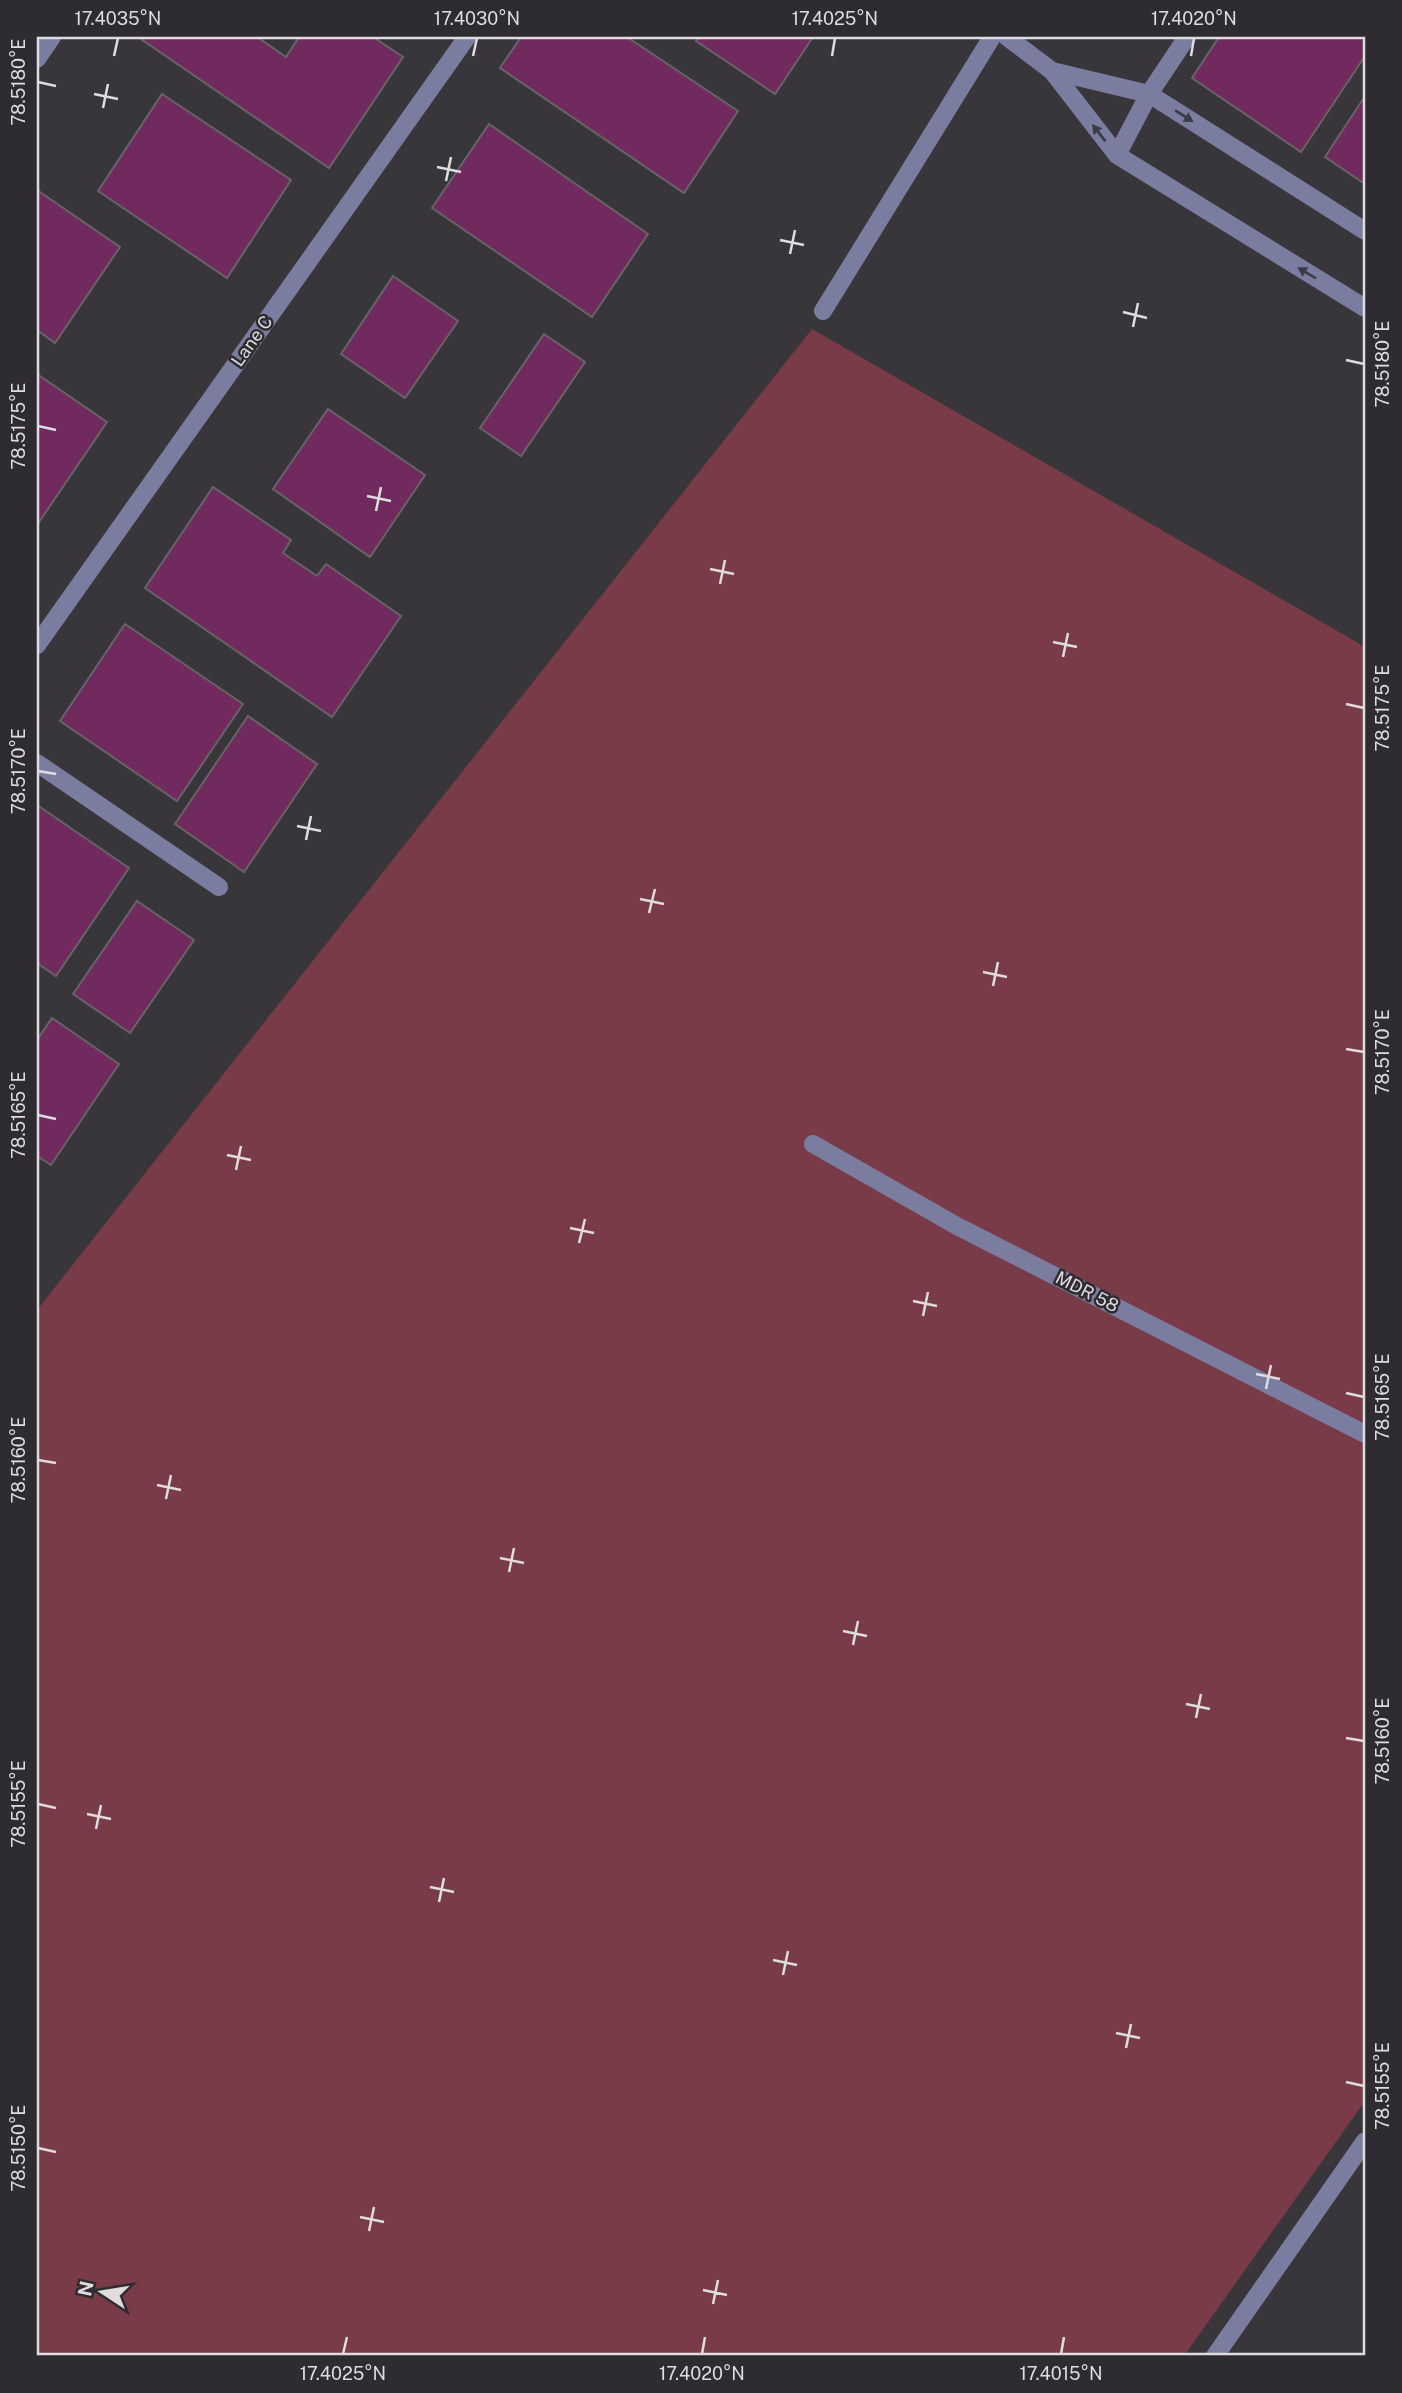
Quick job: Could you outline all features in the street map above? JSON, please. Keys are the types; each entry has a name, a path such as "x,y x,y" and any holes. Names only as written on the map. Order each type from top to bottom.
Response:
{"street":[{"path":"37,59 52,37"},
{"name":"Lane C","path":"37,645 467,37"},
{"path":"823,311 992,37"},
{"path":"1007,37 1052,71 1117,155 1365,308"},
{"path":"1117,155 1149,94 1187,37"},
{"path":"1052,71 1149,94 1365,231"},
{"path":"37,763 219,887"},
{"name":"MDR 58","path":"813,1144 957,1226 1365,1434"},
{"path":"1215,2356 1365,2141"}],"shaded area":[{"path":"812,329 1365,647 1365,2101 1184,2356 37,2356 37,1310"}],"building":[{"path":"138,37 257,37 286,57 299,37 373,37 403,57 329,168"},
{"path":"521,37 627,37 738,111 684,193 500,68"},
{"path":"699,37 813,37 775,94 696,41"},
{"path":"1219,37 1365,37 1365,56 1301,152 1192,78"},
{"path":"162,94 291,180 227,278 98,191"},
{"path":"1365,96 1365,184 1325,157"},
{"path":"489,124 648,234 592,317 432,208"},
{"path":"37,190 120,247 55,343 37,330"},
{"path":"393,276 458,321 405,398 341,354"},
{"path":"544,334 585,362 521,456 480,428"},
{"path":"37,374 107,422 37,525"},
{"path":"328,409 425,475 370,557 273,489"},
{"path":"213,487 291,540 283,553 317,576 326,564 401,616 332,717 145,588"},
{"path":"125,624 243,704 177,801 60,721"},
{"path":"248,716 317,764 244,872 175,824"},
{"path":"37,805 129,868 56,976 37,963"},
{"path":"137,901 194,940 130,1033 73,994"},
{"path":"52,1018 119,1064 51,1165 37,1156 37,1040"}]}
